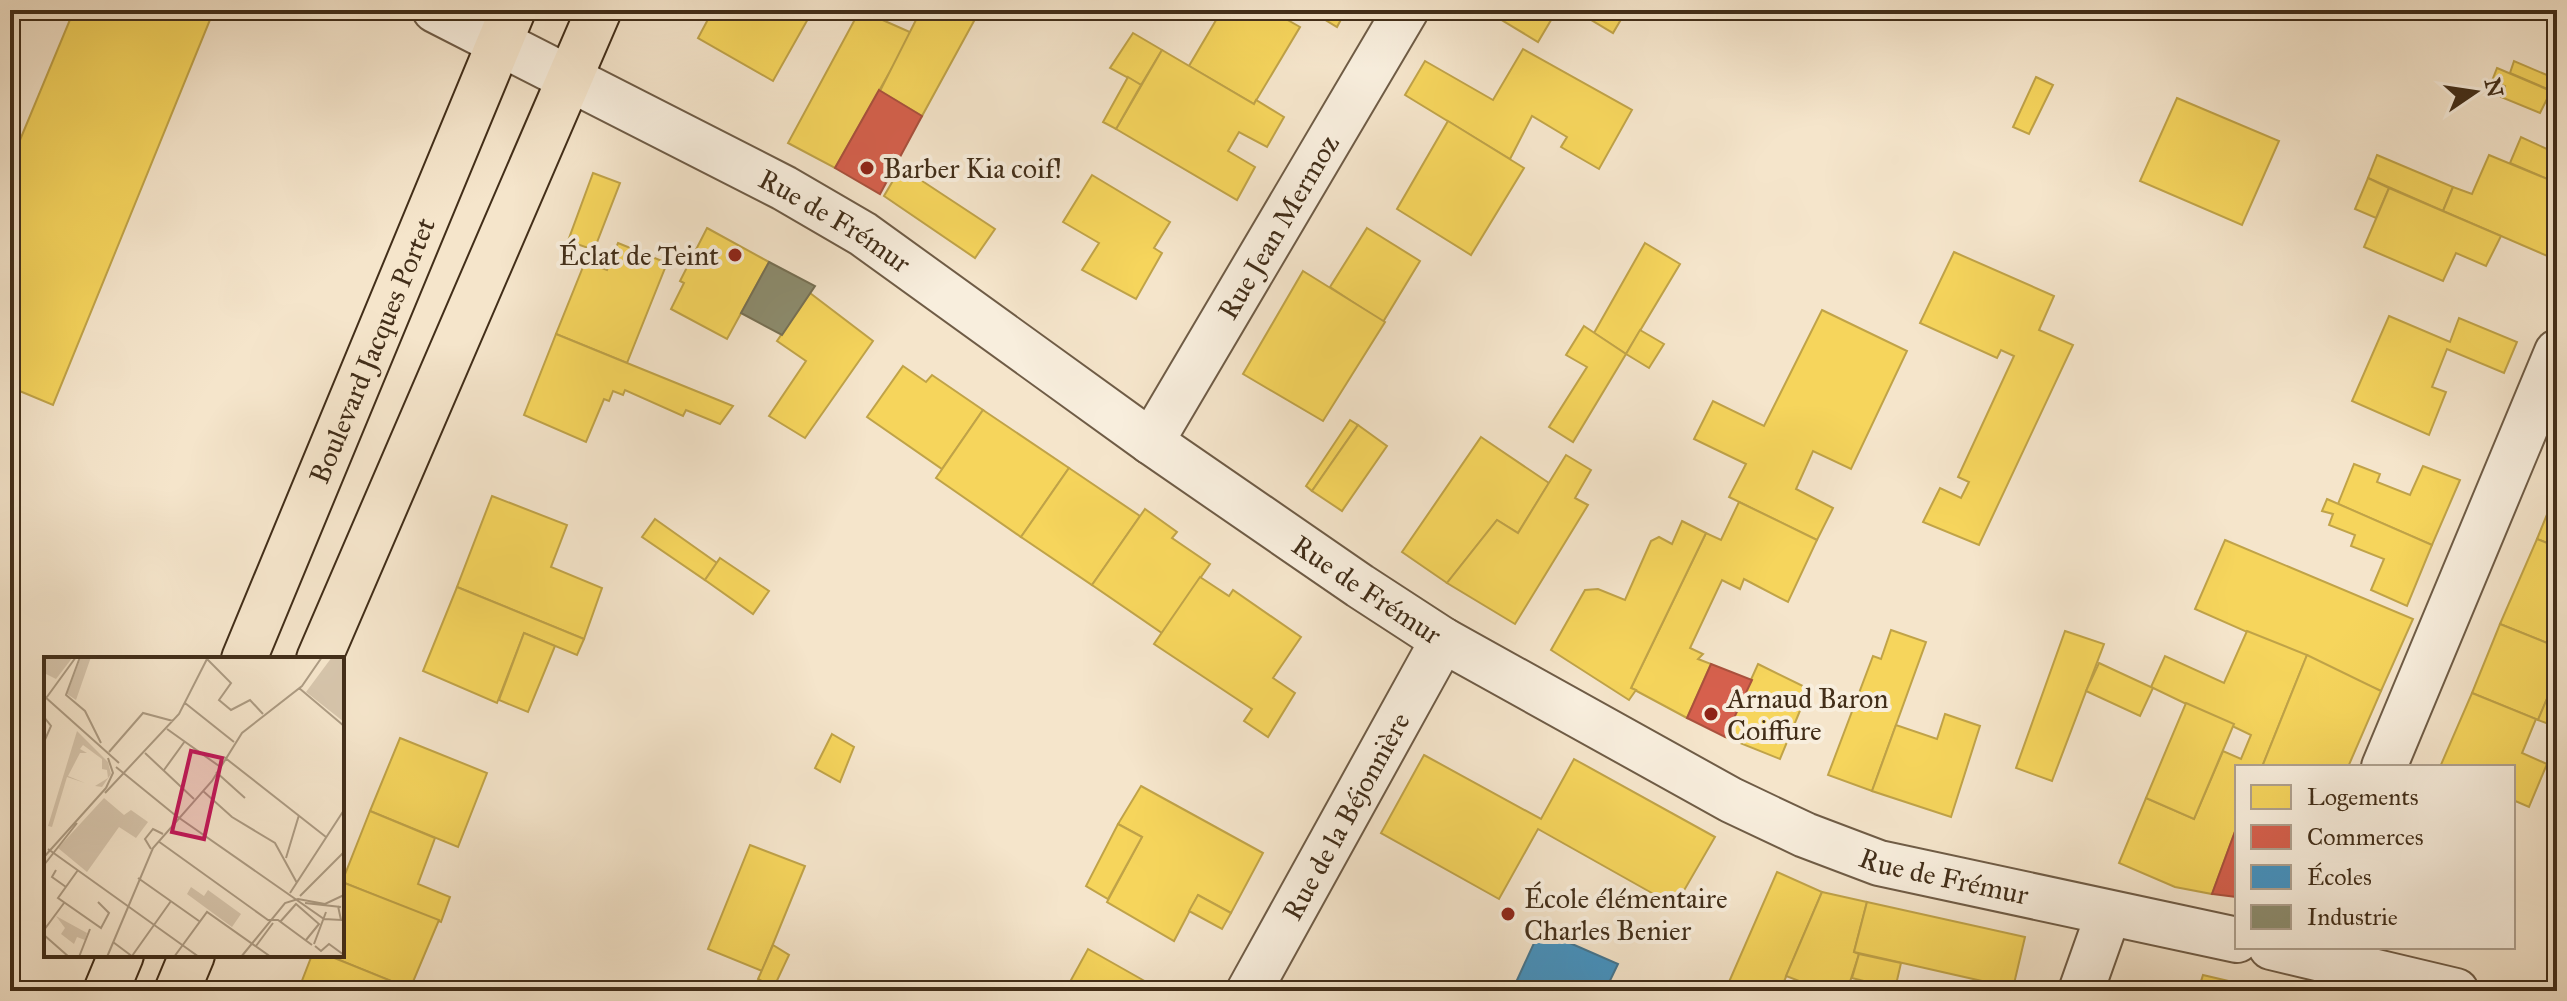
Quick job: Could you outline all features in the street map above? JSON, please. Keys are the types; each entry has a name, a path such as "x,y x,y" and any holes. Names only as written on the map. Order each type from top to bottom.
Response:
{"main road":[{"path":"320,657 572,80 599,10"},
{"name":"Boulevard Jacques Portet","path":"245,657 506,26"},
{"path":"106,991 120,957"},
{"path":"177,991 191,957"}],"street":[{"name":"Rue de Frémur","path":"435,10 506,26 572,80 784,188 863,234 1151,442 1443,640 1706,786 1805,835 1879,863 2108,915 2235,940"},
{"name":"Rue Jean Mermoz","path":"1151,442 1406,10"},
{"path":"2385,765 2557,352"},
{"name":"Rue de la Béjonnière","path":"1249,991 1443,640"},
{"path":"2081,991 2108,915"},
{"path":"2294,949 2316,951 2456,991"}],"building: Logements":[{"path":"74,10 214,10 53,405 10,387 10,164"},
{"path":"713,10 721,15 724,10 813,10 773,81 698,38"},
{"path":"860,10 912,33 835,168 788,143"},
{"path":"921,10 980,10 922,116 880,91"},
{"path":"1222,10 1270,10 1300,27 1254,104 1189,66"},
{"path":"1309,10 1346,10 1337,27"},
{"path":"1485,10 1557,10 1538,42"},
{"path":"1574,10 1592,10 1588,18"},
{"path":"1592,10 1626,11 1613,33 1588,18"},
{"path":"1133,33 1162,50 1141,85 1110,68"},
{"path":"1523,49 1632,110 1599,169 1561,147 1567,137 1532,116 1510,159 1405,95 1425,61 1493,100"},
{"path":"1162,50 1254,104 1256,100 1284,117 1267,147 1239,132 1228,151 1255,167 1237,200 1116,129"},
{"path":"2557,57 2557,93 2510,73 2514,61 2549,76"},
{"path":"2497,68 2551,91 2540,113 2501,97 2505,86 2492,81"},
{"path":"1128,77 1141,85 1116,129 1103,122"},
{"path":"2036,77 2053,85 2029,134 2013,127"},
{"path":"2177,98 2279,141 2242,225 2140,181"},
{"path":"1448,121 1524,168 1471,255 1397,209"},
{"path":"2557,130 2557,183 2510,163 2521,137 2549,150"},
{"path":"2377,155 2453,187 2443,211 2368,178"},
{"path":"2489,155 2557,183 2557,247 2552,258 2443,211 2453,187 2472,194"},
{"path":"901,167 995,229 975,258 884,196"},
{"path":"593,173 620,183 594,250 568,241"},
{"path":"1092,175 1170,222 1154,248 1162,253 1136,299 1082,270 1099,243 1063,222"},
{"path":"2368,178 2389,188 2376,218 2355,209"},
{"path":"2389,188 2501,236 2486,266 2456,253 2443,281 2364,247"},
{"path":"707,228 769,262 727,339 671,309 684,283 680,281"},
{"path":"1367,228 1420,261 1383,322 1330,287"},
{"path":"618,243 667,263 627,363 556,334 585,262 607,270"},
{"path":"1645,243 1680,264 1626,354 1594,333"},
{"path":"1954,252 2054,296 2039,330 2073,345 1979,545 1923,522 1940,488 1961,498 1969,482 1958,477 2014,356 2001,350 1997,358 1920,323"},
{"path":"1303,271 1385,322 1323,421 1243,374"},
{"path":"810,293 873,341 805,438 769,416 806,361 777,341"},
{"path":"1822,310 1907,351 1851,469 1813,451 1796,489 1833,508 1817,540 1729,497 1746,464 1694,439 1713,401 1764,426"},
{"path":"2389,316 2450,342 2459,318 2517,342 2504,373 2447,349 2432,387 2446,392 2429,435 2352,401"},
{"path":"1584,326 1626,354 1573,442 1549,427 1587,367 1566,355"},
{"path":"1640,330 1664,344 1649,368 1626,354"},
{"path":"556,334 733,406 720,424 686,410 683,416 625,390 623,395 613,391 609,401 604,399 586,442 524,415"},
{"path":"903,366 926,382 932,375 983,410 942,469 867,417"},
{"path":"983,410 1069,468 1021,537 936,478"},
{"path":"1350,420 1358,425 1312,491 1306,486"},
{"path":"1358,425 1387,446 1342,511 1312,491"},
{"path":"1481,437 1549,483 1518,533 1497,520 1447,583 1402,552"},
{"path":"1566,455 1591,470 1575,498 1588,505 1515,624 1447,583 1497,520 1518,533"},
{"path":"2354,464 2380,474 2377,482 2410,495 2423,466 2460,480 2432,545 2338,504"},
{"path":"1069,468 1140,516 1092,585 1021,537"},
{"path":"2557,490 2557,547 2537,539"},
{"path":"492,496 567,525 551,567 602,588 584,639 457,587"},
{"path":"2327,499 2432,545 2407,606 2371,590 2384,559 2351,546 2355,535 2329,525 2333,514 2322,511"},
{"path":"1739,502 1817,540 1788,602 1744,579 1740,589 1722,580 1690,648 1703,654 1698,659 1711,664 1687,718 1631,688 1706,533 1721,540"},
{"path":"1145,509 1177,532 1172,538 1210,564 1162,633 1092,585"},
{"path":"655,519 717,563 705,580 642,537"},
{"path":"1682,521 1706,533 1631,688 1636,690 1629,700 1551,650 1585,590 1598,589 1625,600 1651,541 1659,537 1672,544"},
{"path":"2537,539 2557,547 2557,647 2500,624"},
{"path":"2225,540 2413,619 2381,691 2195,609"},
{"path":"720,558 769,591 753,614 705,580"},
{"path":"1200,577 1229,596 1233,590 1301,637 1273,678 1295,693 1268,737 1244,721 1252,709 1154,644"},
{"path":"457,587 584,639 577,655 524,633 497,703 423,671"},
{"path":"2500,624 2557,647 2557,675 2538,720 2472,693"},
{"path":"1891,630 1926,642 1872,791 1828,775 1873,656 1881,659"},
{"path":"2065,631 2104,644 2052,781 2016,768"},
{"path":"2247,631 2307,655 2263,765 2235,765 2235,831 2212,894 2175,887 2119,863 2146,798 2194,819 2223,751 2241,759 2251,735 2151,687 2165,656 2224,683"},
{"path":"524,633 555,646 528,712 499,700"},
{"path":"2307,655 2381,691 2349,765 2263,765"},
{"path":"2099,663 2153,688 2140,716 2086,691"},
{"path":"1758,664 1809,689 1780,759 1725,737"},
{"path":"2557,675 2557,727 2538,720"},
{"path":"2472,693 2536,719 2522,753 2547,764 2529,807 2515,801 2515,765 2441,765"},
{"path":"2186,703 2234,724 2194,819 2146,798"},
{"path":"1945,714 1980,726 1951,817 1872,791 1896,725 1937,739"},
{"path":"832,734 854,747 840,782 815,768"},
{"path":"400,738 487,773 458,847 370,811"},
{"path":"1424,755 1541,819 1574,759 1715,837 1675,906 1538,829 1499,899 1381,833"},
{"path":"1141,786 1263,853 1231,913 1198,895 1174,941 1107,902 1142,837 1118,824"},
{"path":"370,811 435,838 418,884 450,897 441,922 344,883"},
{"path":"1118,824 1142,837 1108,899 1086,886"},
{"path":"750,845 805,866 762,971 708,949"},
{"path":"1777,872 1822,892 1780,991 1725,991"},
{"path":"344,883 439,920 410,989 332,957 344,957"},
{"path":"1822,892 1867,902 1854,952 1859,954 1847,991 1825,991 1786,976"},
{"path":"1198,895 1231,913 1222,929 1189,911"},
{"path":"1867,902 2025,937 2013,988 1854,952"},
{"path":"773,945 789,955 774,987 758,979"},
{"path":"1088,949 1157,988 1155,991 1065,991"},
{"path":"1859,954 1901,963 1895,989 1852,978"},
{"path":"311,957 332,957 416,991 298,991"},
{"path":"2203,975 2237,983 2263,988 2198,991"}],"building: Commerces":[{"path":"879,90 922,116 880,194 835,168"},
{"path":"1711,664 1752,680 1725,737 1687,718"},
{"path":"2235,831 2235,897 2212,894"}],"building: Écoles":[{"path":"1540,930 1618,964 1605,991 1512,991"}],"building: Industrie":[{"path":"769,262 815,286 782,335 741,313"}],"place":[{"name":"Barber Kia coif!","path":"867,168"},
{"name":"Éclat de Teint","path":"735,255"},
{"name":"Arnaud Baron Coiffure","path":"1711,714"},
{"name":"École élémentaire Charles Benier","path":"1508,914"}]}
